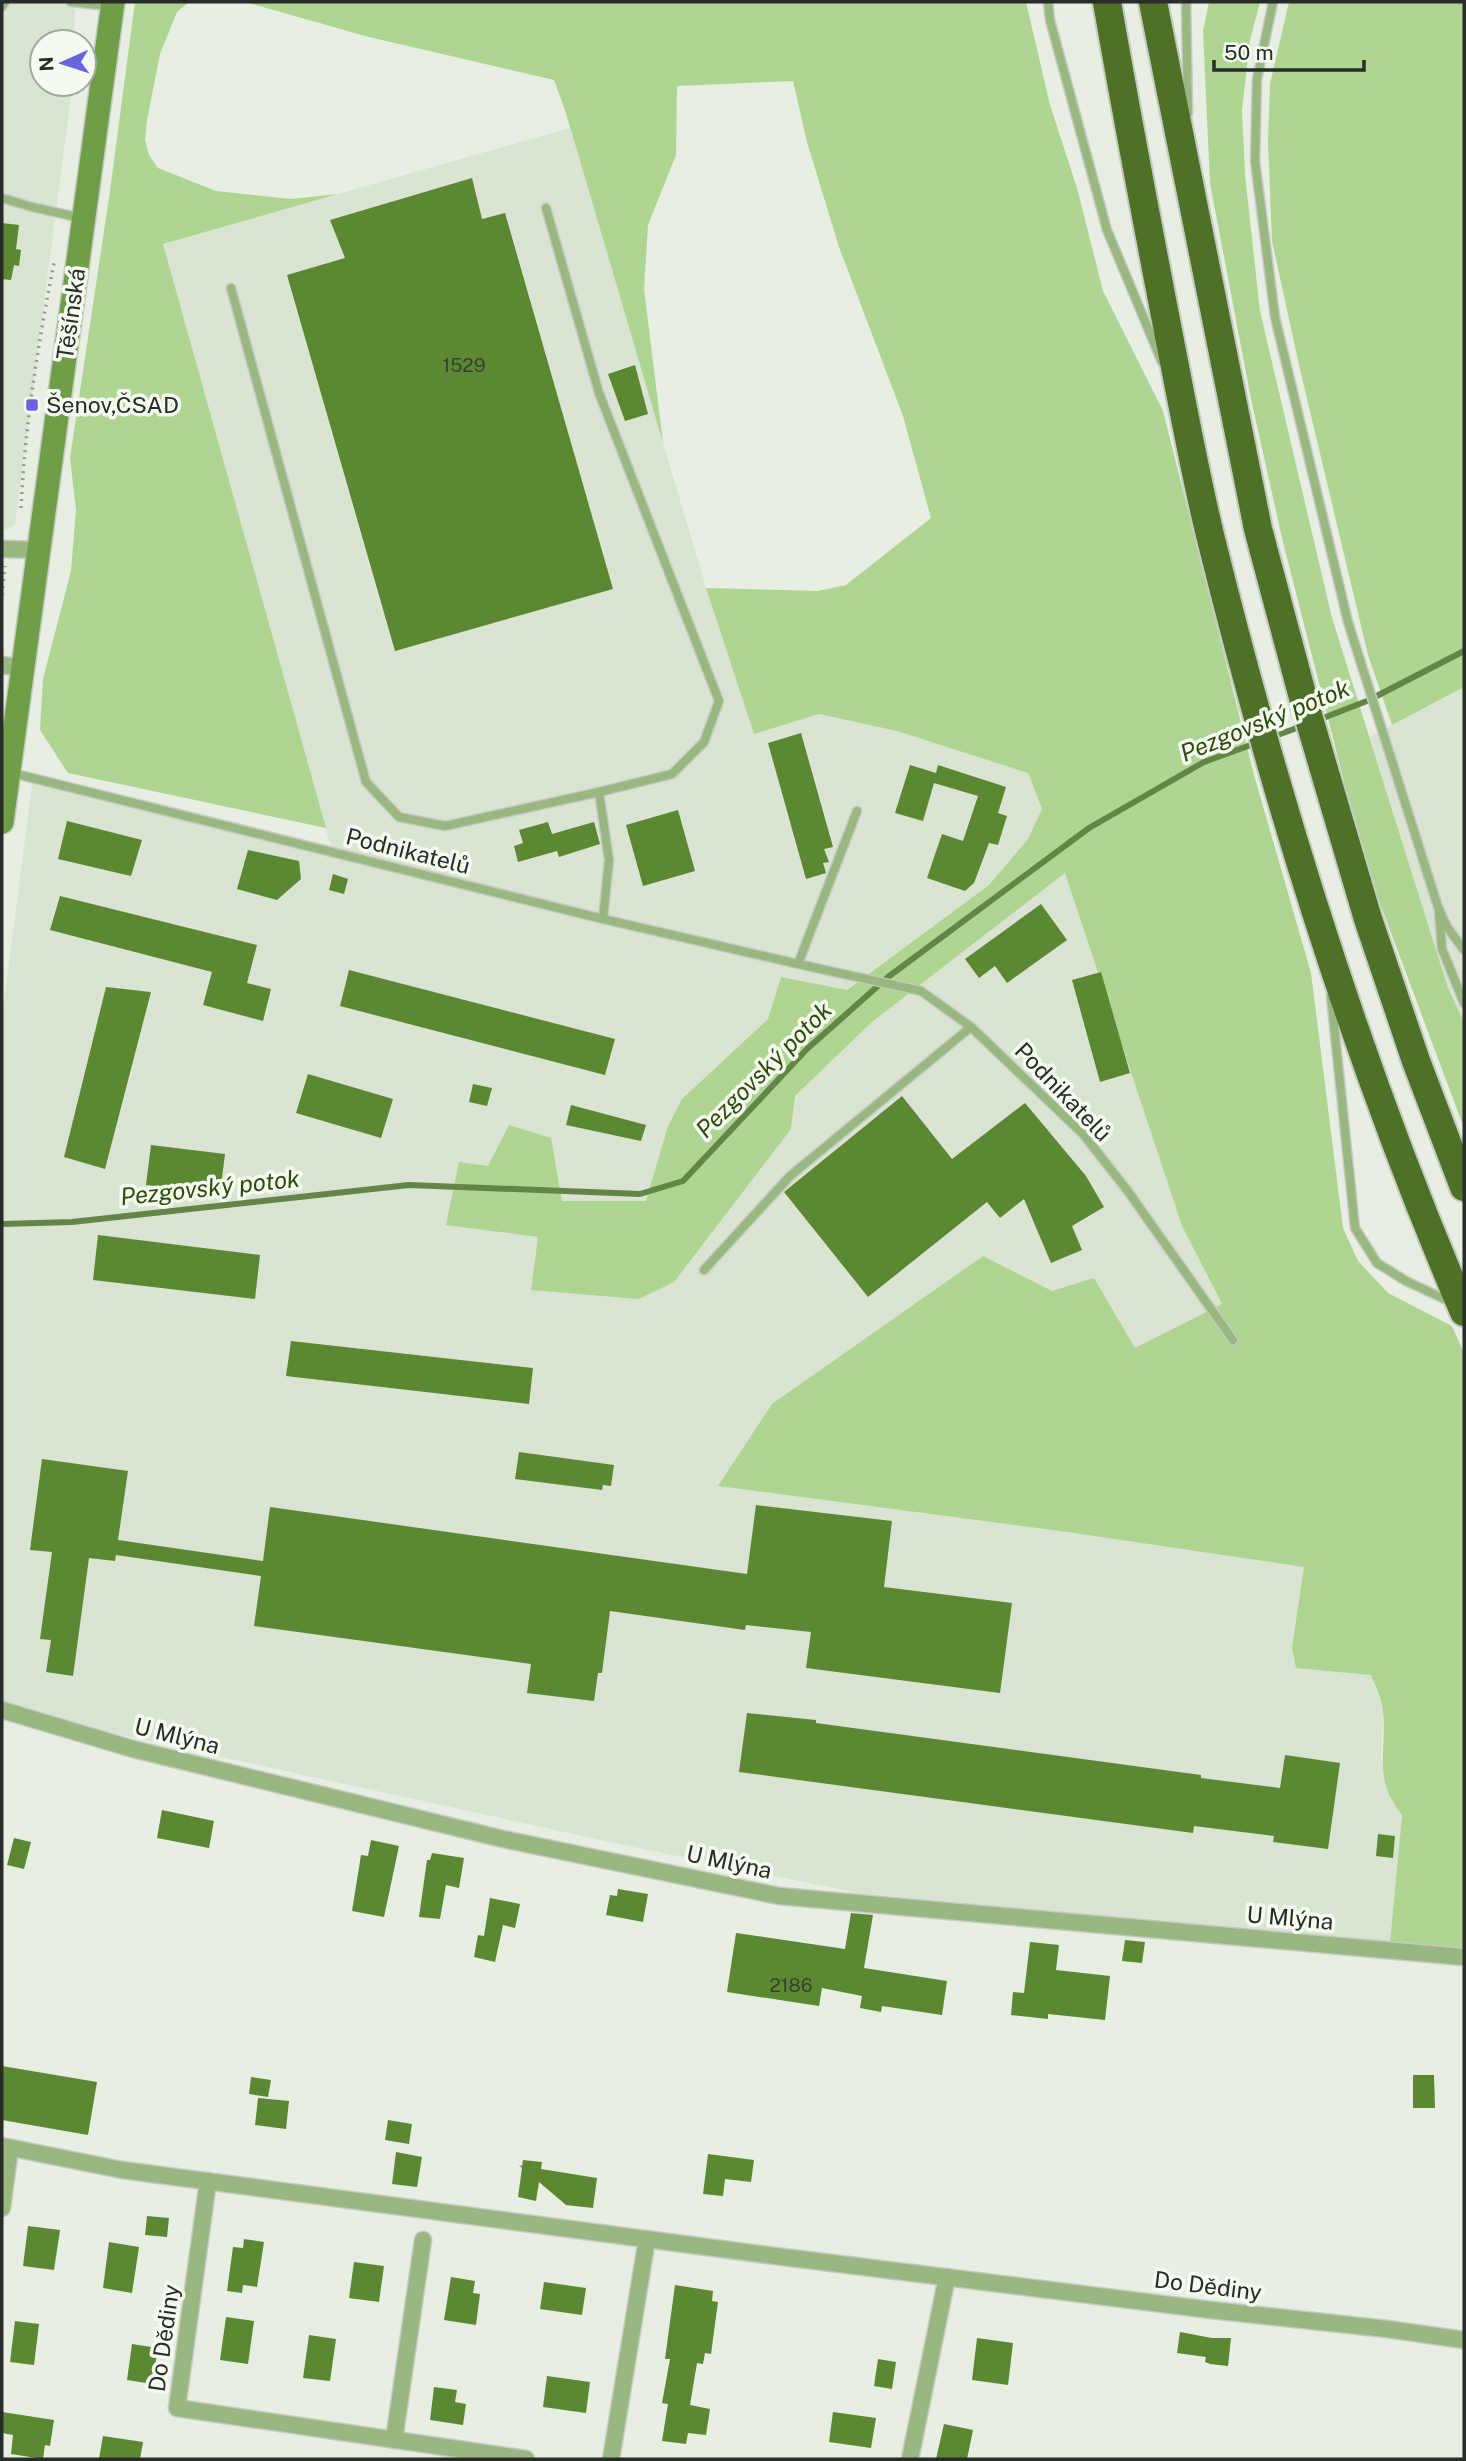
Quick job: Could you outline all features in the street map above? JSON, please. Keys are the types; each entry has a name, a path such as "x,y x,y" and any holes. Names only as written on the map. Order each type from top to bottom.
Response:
{"highway":[{"path":"1107,2 1185,416 1211,537 1263,737 1325,941 1399,1155 1463,1310"},
{"path":"1153,2 1258,529 1305,705 1368,919 1416,1062 1464,1187"}],"main road":[{"name":"Těšínská","path":"2,822 9,773 7,749 13,667 39,550 112,4"}],"street":[{"path":"5,549 39,550"},
{"name":"U Mlýna","path":"2,1710 133,1749 490,1836 779,1896 1464,1957"},
{"name":"Do Dědiny","path":"2,2208 6,2147 122,2170 647,2239 1464,2340"},
{"name":"Do Dědiny","path":"208,2181 177,2408 526,2459"},
{"path":"611,2459 647,2239"},
{"path":"394,2440 423,2240"},
{"path":"910,2459 947,2277"}],"lane":[{"path":"2,7 5,2"},
{"path":"71,2 112,4"},
{"path":"1048,2 1107,230 1185,416"},
{"path":"1186,2 1188,178"},
{"path":"1273,2 1257,79 1255,161 1275,317 1348,622 1438,907 1447,927 1464,950"},
{"path":"2,198 84,218"},
{"path":"231,288 366,782 399,817 445,826 672,774 704,742 719,701 599,393 546,208"},
{"name":"Podnikatelů","path":"9,773 603,919 921,991 971,1027 1083,1134 1233,1340"},
{"path":"599,792 609,860 603,919"},
{"path":"798,964 857,811"},
{"path":"1438,907 1442,949 1464,1003"},
{"path":"1325,941 1355,1228 1377,1263 1463,1310"},
{"path":"704,1270 790,1176 971,1027"}],"path":[{"path":"21,512 23,458 40,334 56,255"},
{"path":"2,595 5,549"}],"shaded area":[{"path":"2,2 75,2 74,28 28,28 28,98 71,98 15,525 2,531"},
{"path":"570,128 706,588 754,733 819,714 897,731 1029,773 1042,809 1028,839 989,885 846,990 781,977 768,1019 682,1099 668,1126 647,1201 562,1201 557,1179 538,1237 531,1289 791,1129 795,1096 872,1022 1065,873 1182,1226 1222,1304 1135,1348 1094,1279 1052,1291 982,1256 718,1486 1067,1532 1304,1567 1292,1647 1371,1675 1383,1709 1381,1762 1391,1801 1402,1814 1390,1943 858,1893 624,1845 2,1709 2,1017 33,778 332,851 163,244"},
{"path":"1464,687 1464,1022 1448,988 1370,737"}],"green space":[{"path":"135,2 189,2 177,12 160,54 147,120 145,140 149,155 158,168 216,191 291,199 338,194 163,244 326,828 68,773 40,730 43,679 71,571 76,510 70,458"},
{"path":"245,2 1026,2 1050,105 1077,188 1103,291 1163,411 1254,775 1311,973 1343,1228 1358,1261 1388,1293 1452,1326 1464,1353 1464,1953 1390,1943 1402,1815 1387,1789 1384,1776 1384,1725 1380,1697 1371,1675 1296,1668 1292,1647 1304,1567 1067,1532 718,1486 772,1404 983,1256 1052,1291 1094,1278 1135,1348 1222,1304 1182,1226 1065,873 872,1022 795,1096 791,1129 674,1282 639,1299 531,1290 538,1237 446,1225 459,1162 488,1166 509,1125 551,1138 562,1201 646,1201 668,1126 682,1099 768,1019 781,977 847,990 989,885 1028,839 1042,809 1028,773 897,731 819,714 754,734 706,588 818,591 846,585 931,518 903,416 839,247 807,142 793,81 677,86 676,155 648,225 644,289 663,443 554,80 369,37"},
{"path":"1209,2 1260,2 1250,40 1242,110 1245,175 1260,311 1332,618 1448,988 1464,1022 1464,1128 1378,898 1345,785 1282,538 1251,399 1210,183 1203,31"},
{"path":"1289,2 1464,2 1464,687 1392,725 1368,655 1272,241 1268,141 1270,84"}],"building":[{"path":"472,178 482,219 505,213 613,589 395,651 287,275 345,258 330,220"},
{"path":"2,223 19,225 16,249 21,250 19,266 14,265 11,280 2,279"},
{"path":"635,365 648,414 625,421 608,374"},
{"path":"801,733 833,847 824,849 829,862 823,863 826,873 806,879 768,743"},
{"path":"910,765 936,773 938,765 1006,787 998,813 1007,816 998,845 989,843 974,883 965,891 927,878 942,834 963,841 978,796 934,783 923,821 895,813"},
{"path":"678,810 695,871 643,886 626,825"},
{"path":"67,821 142,840 131,876 58,859"},
{"path":"548,822 552,834 594,822 600,844 559,857 557,851 518,862 514,846 523,843 519,830"},
{"path":"248,850 299,861 301,879 277,900 237,889"},
{"path":"333,874 348,879 344,894 329,890"},
{"path":"60,896 257,945 247,983 271,989 263,1021 203,1005 212,972 50,930"},
{"path":"1041,904 1067,940 1007,983 995,966 979,978 965,959"},
{"path":"349,970 615,1039 605,1075 340,1006"},
{"path":"1101,972 1130,1073 1100,1082 1072,980"},
{"path":"106,987 151,992 105,1169 64,1157"},
{"path":"308,1074 393,1099 381,1138 296,1113"},
{"path":"473,1084 492,1088 487,1106 469,1102"},
{"path":"902,1096 952,1159 1025,1103 1086,1176 1104,1207 1072,1226 1082,1250 1051,1263 1024,1199 1000,1218 987,1202 868,1297 784,1192"},
{"path":"571,1105 646,1125 641,1141 566,1125"},
{"path":"151,1145 225,1154 220,1194 146,1185"},
{"path":"98,1235 260,1255 255,1299 93,1280"},
{"path":"291,1341 533,1368 529,1404 286,1376"},
{"path":"519,1452 614,1465 611,1486 603,1485 602,1490 515,1479"},
{"path":"42,1459 128,1471 118,1540 263,1561 270,1507 747,1574 756,1505 892,1521 884,1587 1012,1603 1000,1693 806,1668 811,1632 746,1625 745,1630 610,1611 602,1673 598,1673 594,1701 527,1693 531,1664 254,1626 261,1576 116,1555 115,1561 89,1558 73,1676 46,1672 51,1640 40,1639 52,1552 30,1550"},
{"path":"747,1713 816,1720 816,1723 1280,1788 1285,1755 1340,1763 1328,1849 1273,1842 1274,1836 1194,1826 1193,1833 739,1772"},
{"path":"162,1810 214,1821 209,1848 157,1838"},
{"path":"1378,1834 1395,1836 1393,1858 1376,1856"},
{"path":"14,1838 31,1842 24,1869 7,1865"},
{"path":"371,1840 399,1846 384,1917 352,1911 361,1855 368,1856"},
{"path":"432,1853 464,1858 459,1888 446,1885 440,1919 419,1917 427,1860 430,1860"},
{"path":"618,1889 648,1894 643,1922 606,1915 610,1895 617,1896"},
{"path":"490,1898 520,1904 515,1928 503,1925 495,1962 474,1957 478,1935 484,1936"},
{"path":"851,1913 873,1915 864,1968 947,1981 942,2015 882,2006 881,2012 860,2008 862,1996 822,1988 819,2006 727,1992 736,1933 845,1949"},
{"path":"1125,1940 1145,1942 1142,1963 1122,1961"},
{"path":"1030,1942 1059,1945 1056,1970 1110,1976 1105,2020 1048,2014 1048,2019 1011,2015 1013,1992 1024,1993"},
{"path":"2,2066 97,2082 88,2135 2,2120"},
{"path":"1413,2075 1434,2075 1435,2108 1413,2108"},
{"path":"251,2077 271,2080 268,2097 249,2094"},
{"path":"258,2098 289,2101 286,2129 255,2125"},
{"path":"388,2120 412,2124 409,2144 385,2140"},
{"path":"396,2152 422,2157 417,2187 392,2184"},
{"path":"708,2154 754,2160 751,2182 725,2179 723,2196 703,2194"},
{"path":"523,2160 542,2162 541,2169 597,2178 593,2208 566,2205 539,2182 536,2201 518,2197 522,2168 519,2165 522,2166"},
{"path":"147,2216 169,2218 167,2237 145,2235"},
{"path":"28,2226 60,2230 54,2270 23,2266"},
{"path":"244,2239 264,2242 257,2287 243,2285 242,2293 227,2291 233,2247 243,2248"},
{"path":"109,2242 139,2247 132,2293 103,2288"},
{"path":"354,2262 384,2266 379,2302 349,2298"},
{"path":"451,2277 475,2281 473,2293 480,2294 476,2325 444,2320"},
{"path":"544,2282 586,2288 582,2315 540,2309"},
{"path":"675,2285 713,2291 712,2301 718,2302 711,2354 705,2353 703,2364 697,2363 690,2405 710,2409 706,2435 688,2433 686,2444 662,2441 668,2404 662,2403 670,2359 665,2359"},
{"path":"226,2317 254,2321 248,2364 220,2360"},
{"path":"15,2321 39,2324 34,2365 10,2362"},
{"path":"1180,2332 1212,2338 1231,2338 1228,2366 1205,2362 1206,2357 1177,2353"},
{"path":"309,2335 336,2339 330,2381 303,2378"},
{"path":"977,2338 1013,2343 1008,2385 972,2380"},
{"path":"132,2344 158,2348 152,2384 127,2380"},
{"path":"878,2359 896,2362 892,2389 874,2386"},
{"path":"547,2376 590,2382 586,2413 543,2407"},
{"path":"434,2387 457,2390 455,2402 466,2404 463,2425 430,2420"},
{"path":"2,2412 54,2420 50,2446 45,2445 43,2459 11,2454 13,2435 2,2433"},
{"path":"833,2412 876,2418 871,2448 829,2442"},
{"path":"944,2424 973,2430 967,2459 936,2459"},
{"path":"103,2436 143,2442 140,2459 99,2459"}],"waterway":[{"name":"Pezgovský potok","path":"1318,720 1367,701 1464,651"},
{"name":"Pezgovský potok","path":"1272,737 1305,725"},
{"name":"Pezgovský potok","path":"2,1224 72,1222 409,1185 640,1194 683,1181 807,1049 888,977 1089,828 1204,762 1259,742"}],"place":[{"name":"Šenov,ČSAD","path":"32,405"}]}
